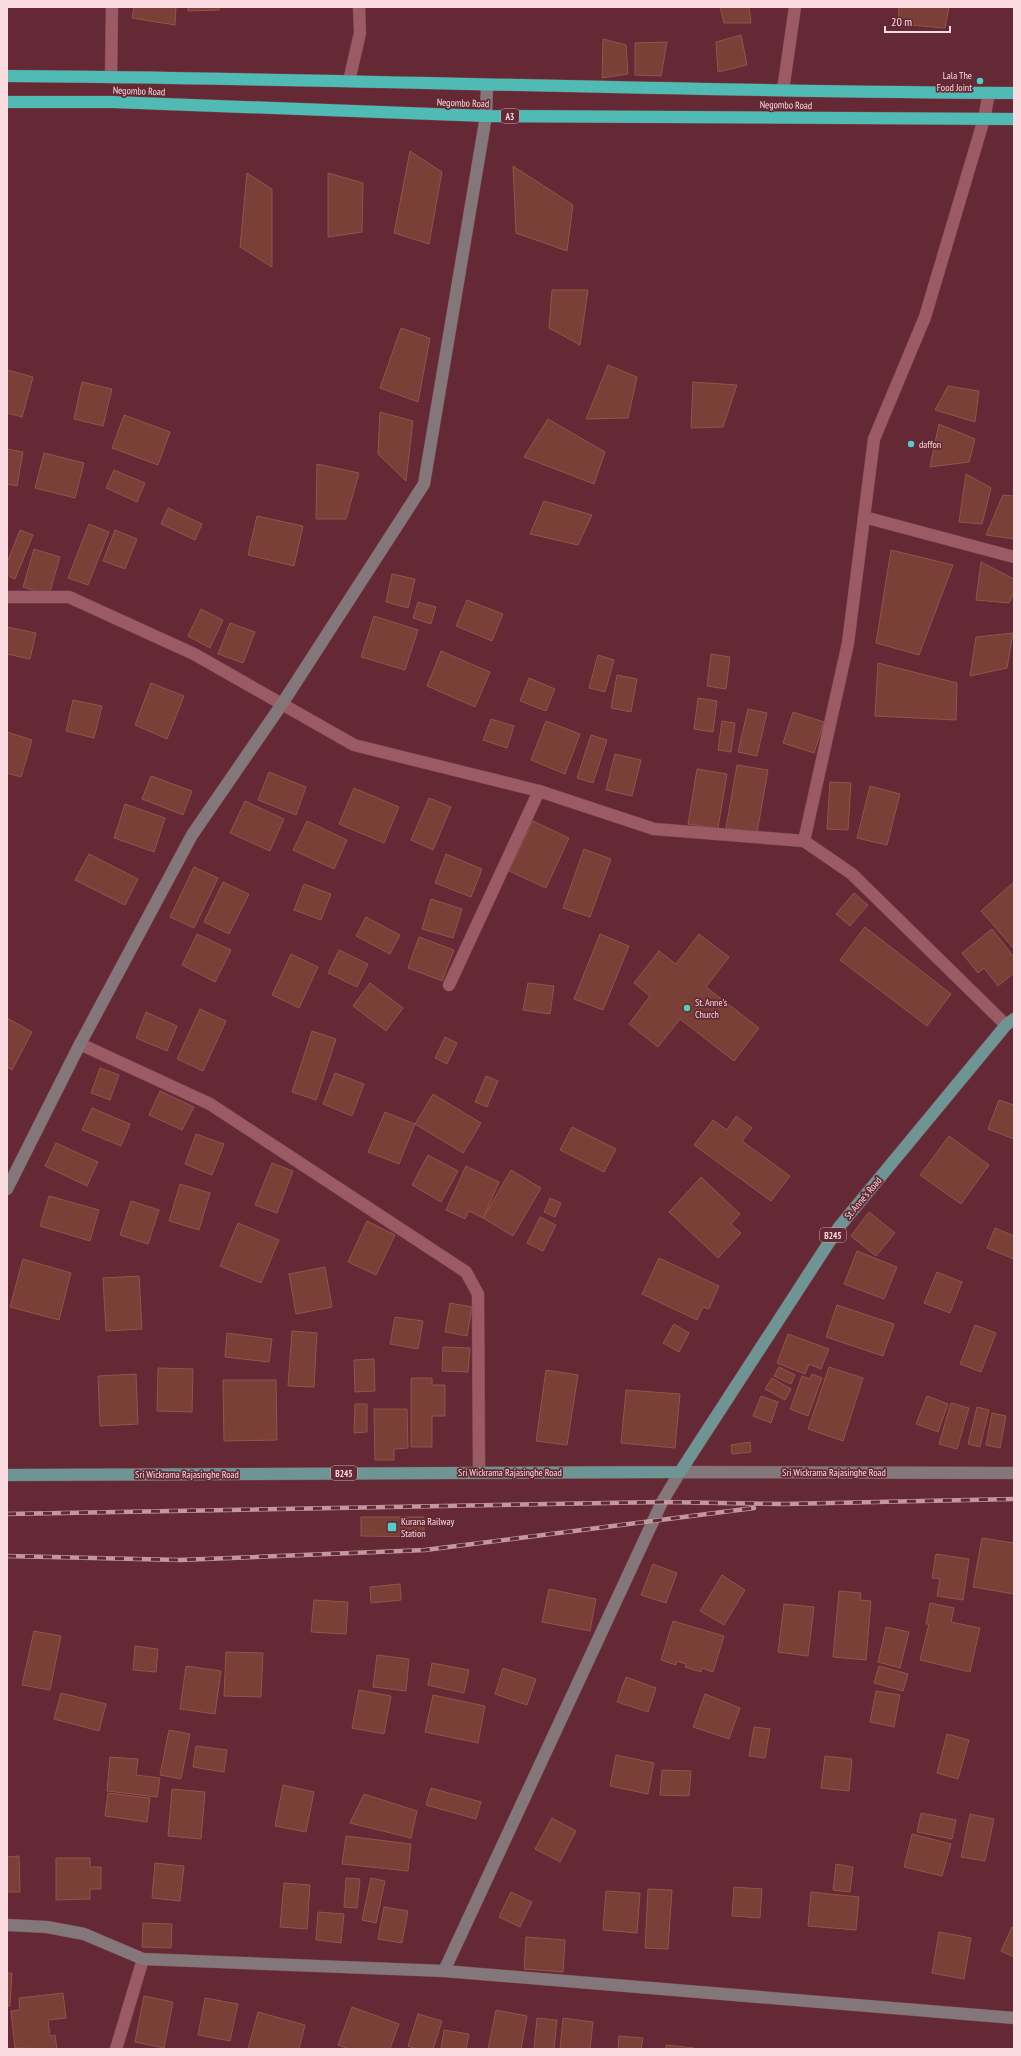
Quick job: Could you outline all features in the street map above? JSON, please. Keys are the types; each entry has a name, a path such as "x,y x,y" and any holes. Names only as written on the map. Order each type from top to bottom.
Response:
{"highway":[{"name":"Negombo Road","path":"7,76 349,81 487,86 1014,93"},
{"name":"Negombo Road","path":"7,102 128,103 486,116 1014,119"}],"main road":[{"name":"St. Anne's Road","path":"680,1472 839,1227 1010,1022"},
{"name":"Sri Wickrama Rajasinghe Road","path":"7,1475 680,1472"}],"street":[{"path":"110,77 112,7"},
{"path":"349,81 360,33 359,7"},
{"path":"783,90 795,7"},
{"path":"7,1189 80,1044 192,835 282,704 424,484 486,116 487,86"},
{"path":"804,841 848,643 874,439 926,317 984,119 989,93"},
{"path":"864,517 1014,557"},
{"path":"7,597 69,597 194,654 354,745 539,791 654,829 804,841 852,874 1010,1022"},
{"path":"449,985 539,791"},
{"path":"80,1044 210,1104 466,1272 478,1294 479,1472"},
{"path":"444,1971 662,1502 680,1472"},
{"name":"Sri Wickrama Rajasinghe Road","path":"680,1472 1014,1472"},
{"path":"7,1925 47,1927 84,1934 143,1959 444,1971 1014,2018"},
{"path":"116,2049 143,1959"}],"building":[{"path":"134,7 176,7 175,25 132,18"},
{"path":"188,7 219,7 219,10 188,11"},
{"path":"720,7 749,7 751,23 724,23"},
{"path":"899,7 949,7 945,28 898,24"},
{"path":"741,35 747,65 718,72 716,42"},
{"path":"603,39 626,45 628,74 602,78"},
{"path":"667,42 661,76 635,75 635,43"},
{"path":"410,151 442,172 429,244 394,233"},
{"path":"513,166 573,205 567,251 516,233"},
{"path":"247,173 272,189 272,267 240,247"},
{"path":"328,173 363,183 362,232 328,237"},
{"path":"552,290 588,290 580,345 549,328"},
{"path":"401,328 430,338 418,402 380,388"},
{"path":"608,365 637,377 628,418 586,419"},
{"path":"7,370 33,377 22,417 7,413"},
{"path":"82,382 112,389 103,426 74,419"},
{"path":"693,382 737,385 723,427 691,428"},
{"path":"948,386 979,391 975,422 935,410"},
{"path":"380,412 413,421 406,481 378,454"},
{"path":"124,415 170,432 158,465 112,448"},
{"path":"548,419 605,452 594,484 524,457"},
{"path":"939,424 975,439 969,462 930,467"},
{"path":"7,449 23,452 17,486 7,484"},
{"path":"44,453 84,463 75,498 35,488"},
{"path":"317,464 359,473 346,519 316,519"},
{"path":"114,470 145,483 137,502 106,488"},
{"path":"966,474 991,488 982,524 959,522"},
{"path":"1003,495 1014,496 1014,539 986,535"},
{"path":"544,501 592,515 578,545 530,534"},
{"path":"168,508 202,524 195,540 161,524"},
{"path":"257,516 303,526 294,566 248,555"},
{"path":"89,524 109,532 88,585 68,578"},
{"path":"20,530 33,535 15,579 7,575 7,563"},
{"path":"115,530 137,539 125,569 103,561"},
{"path":"34,549 60,557 49,595 23,587"},
{"path":"891,550 953,565 919,655 876,643"},
{"path":"981,562 1014,579 1014,593 1009,603 976,600"},
{"path":"392,574 415,579 408,608 386,602"},
{"path":"467,600 503,614 492,641 456,626"},
{"path":"418,602 436,607 431,624 413,618"},
{"path":"201,609 223,620 210,648 188,636"},
{"path":"374,616 418,630 405,670 361,657"},
{"path":"230,623 255,632 243,663 218,654"},
{"path":"7,627 36,633 30,659 7,654"},
{"path":"1013,633 1007,668 970,676 976,637"},
{"path":"441,651 490,672 475,707 427,686"},
{"path":"711,654 730,657 726,689 707,686"},
{"path":"598,655 614,660 605,692 589,688"},
{"path":"878,663 957,683 956,720 875,716"},
{"path":"617,675 637,679 631,712 611,708"},
{"path":"529,678 555,689 546,711 520,701"},
{"path":"151,683 184,696 167,739 135,725"},
{"path":"698,698 717,701 713,732 694,729"},
{"path":"73,700 102,706 94,738 66,731"},
{"path":"748,709 767,713 757,756 738,752"},
{"path":"793,712 824,722 814,753 783,743"},
{"path":"491,719 514,726 507,748 483,740"},
{"path":"546,721 580,734 565,774 531,760"},
{"path":"722,721 735,723 731,752 718,750"},
{"path":"7,732 32,740 21,777 7,773"},
{"path":"591,735 607,740 593,783 577,778"},
{"path":"615,754 641,760 632,796 606,790"},
{"path":"737,765 768,770 757,833 726,828"},
{"path":"697,769 727,774 718,828 688,824"},
{"path":"269,772 306,787 296,815 258,800"},
{"path":"151,776 192,791 183,815 142,799"},
{"path":"830,782 851,783 848,830 827,829"},
{"path":"870,786 900,794 887,845 857,838"},
{"path":"354,788 399,807 384,843 339,824"},
{"path":"429,798 451,807 433,850 411,840"},
{"path":"245,801 284,819 270,851 230,833"},
{"path":"125,804 165,818 154,852 114,838"},
{"path":"307,821 347,840 334,869 293,850"},
{"path":"533,821 569,838 546,888 509,871"},
{"path":"584,849 611,859 590,917 563,908"},
{"path":"89,854 138,879 125,905 75,880"},
{"path":"446,854 482,869 471,897 435,883"},
{"path":"194,867 218,878 194,928 170,917"},
{"path":"223,882 249,894 229,934 204,922"},
{"path":"1014,882 1014,949 981,911"},
{"path":"304,884 331,894 321,920 294,910"},
{"path":"854,893 868,905 850,926 836,914"},
{"path":"431,899 462,909 453,938 422,929"},
{"path":"366,917 400,935 390,954 356,936"},
{"path":"865,927 951,994 927,1026 840,960"},
{"path":"992,929 1014,957 1014,973 998,986 984,968 978,973 962,953"},
{"path":"197,934 231,950 215,982 182,965"},
{"path":"600,934 629,946 603,1010 574,999"},
{"name":"St. Anne's Church","path":"699,934 729,957 706,987 759,1028 734,1061 680,1019 658,1047 629,1024 650,996 634,983 659,951 676,964"},
{"path":"419,937 454,950 442,981 408,968"},
{"path":"339,950 368,964 357,987 328,973"},
{"path":"291,954 318,967 299,1008 272,995"},
{"path":"370,983 403,1008 386,1031 353,1006"},
{"path":"528,983 554,986 550,1014 523,1010"},
{"path":"200,1009 226,1021 203,1071 177,1059"},
{"path":"146,1012 177,1026 167,1051 136,1038"},
{"path":"7,1018 32,1032 12,1070 7,1067"},
{"path":"312,1031 336,1039 316,1100 292,1092"},
{"path":"445,1037 457,1043 447,1064 435,1058"},
{"path":"100,1068 119,1075 110,1100 91,1093"},
{"path":"335,1073 364,1084 352,1116 323,1104"},
{"path":"486,1076 498,1081 487,1107 475,1102"},
{"path":"160,1091 194,1107 182,1130 149,1115"},
{"path":"433,1094 481,1123 463,1153 415,1124"},
{"path":"999,1100 1014,1105 1014,1139 988,1129"},
{"path":"92,1108 130,1124 121,1146 82,1130"},
{"path":"385,1112 415,1124 399,1164 368,1152"},
{"path":"736,1116 752,1128 742,1141 790,1176 771,1201 694,1145 713,1120 727,1130"},
{"path":"572,1127 616,1149 604,1172 560,1150"},
{"path":"196,1134 224,1144 212,1175 185,1164"},
{"path":"949,1136 989,1165 961,1204 920,1175"},
{"path":"56,1143 98,1162 87,1186 45,1166"},
{"path":"428,1155 458,1171 441,1202 412,1185"},
{"path":"272,1163 293,1171 277,1213 255,1205"},
{"path":"466,1166 499,1182 483,1218 469,1211 465,1219 446,1210"},
{"path":"511,1170 541,1188 513,1236 483,1218"},
{"path":"701,1177 740,1214 731,1224 741,1233 718,1258 669,1212"},
{"path":"180,1184 210,1193 199,1230 169,1221"},
{"path":"49,1196 99,1210 90,1241 40,1226"},
{"path":"550,1198 561,1203 555,1217 544,1212"},
{"path":"131,1201 159,1210 148,1244 120,1235"},
{"path":"869,1212 895,1233 876,1256 851,1236"},
{"path":"540,1217 556,1225 543,1251 527,1243"},
{"path":"367,1221 395,1235 376,1275 348,1262"},
{"path":"238,1223 279,1240 261,1283 220,1266"},
{"path":"995,1228 1014,1236 1014,1259 987,1248"},
{"path":"857,1251 897,1267 884,1299 844,1284"},
{"path":"659,1258 719,1286 709,1309 703,1307 697,1320 642,1294"},
{"path":"23,1259 71,1273 59,1320 10,1307"},
{"path":"325,1267 332,1307 296,1314 289,1274"},
{"path":"937,1272 962,1282 950,1313 924,1303"},
{"path":"139,1276 142,1329 106,1331 103,1278"},
{"path":"450,1303 472,1307 467,1336 445,1332"},
{"path":"837,1305 894,1324 883,1356 826,1337"},
{"path":"395,1317 423,1321 418,1349 390,1344"},
{"path":"674,1324 689,1333 679,1352 663,1343"},
{"path":"975,1325 996,1333 981,1372 960,1364"},
{"path":"292,1331 317,1333 314,1387 288,1386"},
{"path":"227,1333 272,1339 269,1362 225,1357"},
{"path":"788,1334 829,1349 821,1369 809,1364 805,1374 777,1363"},
{"path":"443,1347 470,1348 468,1372 442,1371"},
{"path":"374,1359 375,1391 355,1392 354,1360"},
{"path":"779,1367 795,1375 791,1384 774,1376"},
{"path":"829,1367 863,1378 843,1441 808,1429"},
{"path":"158,1368 193,1369 192,1412 157,1411"},
{"path":"546,1370 578,1375 567,1445 536,1441"},
{"path":"136,1374 138,1424 100,1426 98,1376"},
{"path":"812,1374 822,1378 808,1416 790,1409 802,1376 810,1379"},
{"path":"411,1378 432,1378 432,1385 445,1385 445,1416 432,1416 432,1447 411,1447"},
{"path":"772,1378 791,1389 785,1400 765,1389"},
{"path":"223,1380 276,1380 277,1440 224,1441"},
{"path":"626,1390 680,1394 675,1448 621,1443"},
{"path":"761,1396 778,1402 771,1423 753,1416"},
{"path":"927,1396 948,1404 938,1432 916,1424"},
{"path":"951,1403 969,1408 957,1449 939,1444"},
{"path":"355,1404 367,1404 367,1432 354,1433"},
{"path":"977,1407 989,1410 980,1447 968,1444"},
{"path":"374,1409 407,1409 408,1448 394,1449 394,1460 375,1460"},
{"path":"992,1413 1006,1416 1000,1448 986,1445"},
{"path":"750,1442 751,1452 732,1454 731,1445"},
{"name":"Kurana Railway Station","path":"361,1517 424,1517 424,1537 361,1536"},
{"path":"982,1538 1014,1543 1014,1594 973,1587"},
{"path":"936,1554 969,1559 963,1600 937,1596 940,1579 932,1578"},
{"path":"653,1564 677,1573 666,1603 641,1595"},
{"path":"722,1575 745,1590 724,1625 700,1611"},
{"path":"400,1584 401,1600 371,1603 370,1587"},
{"path":"549,1589 596,1599 590,1631 542,1622"},
{"path":"839,1591 861,1593 860,1600 871,1601 866,1660 833,1657"},
{"path":"314,1600 348,1602 346,1634 311,1632"},
{"path":"930,1603 954,1608 951,1622 980,1628 970,1672 920,1660 929,1624 926,1624"},
{"path":"784,1604 814,1607 808,1656 778,1652"},
{"path":"673,1621 724,1636 713,1672 702,1668 701,1672 685,1667 686,1664 677,1661 676,1665 661,1660"},
{"path":"886,1627 909,1632 900,1668 878,1662"},
{"path":"34,1631 61,1636 50,1690 22,1685"},
{"path":"135,1646 158,1649 156,1672 133,1670"},
{"path":"226,1652 263,1653 261,1697 224,1696"},
{"path":"377,1655 409,1659 406,1691 373,1687"},
{"path":"432,1663 469,1670 464,1693 428,1685"},
{"path":"186,1666 221,1671 215,1714 180,1709"},
{"path":"879,1666 908,1674 903,1691 874,1683"},
{"path":"503,1668 536,1679 527,1705 495,1694"},
{"path":"626,1677 656,1688 648,1712 617,1702"},
{"path":"359,1690 391,1696 384,1734 352,1728"},
{"path":"876,1691 900,1695 894,1727 870,1722"},
{"path":"61,1693 106,1704 99,1731 54,1719"},
{"path":"705,1694 740,1708 729,1739 693,1727"},
{"path":"433,1695 485,1706 478,1743 425,1732"},
{"path":"754,1727 770,1729 765,1758 749,1756"},
{"path":"169,1730 190,1734 181,1779 160,1775"},
{"path":"947,1734 969,1740 958,1779 937,1773"},
{"path":"196,1746 227,1750 224,1772 193,1767"},
{"path":"616,1755 654,1763 648,1794 610,1786"},
{"path":"825,1756 852,1759 849,1791 821,1788"},
{"path":"110,1757 138,1759 136,1775 160,1778 157,1797 107,1791"},
{"path":"662,1770 691,1771 689,1796 660,1795"},
{"path":"283,1785 314,1792 306,1832 275,1826"},
{"path":"431,1788 481,1802 476,1819 426,1805"},
{"path":"172,1789 205,1792 201,1839 168,1836"},
{"path":"108,1793 150,1798 147,1822 105,1816"},
{"path":"364,1794 417,1811 411,1838 350,1823"},
{"path":"921,1813 956,1820 952,1839 917,1832"},
{"path":"970,1814 994,1819 985,1861 961,1857"},
{"path":"552,1818 576,1831 560,1862 535,1849"},
{"path":"912,1834 951,1844 942,1876 904,1867"},
{"path":"346,1836 411,1844 408,1871 342,1864"},
{"path":"19,1856 20,1892 7,1892 7,1857"},
{"path":"56,1858 90,1858 90,1867 101,1867 101,1889 90,1889 90,1899 56,1900"},
{"path":"155,1863 184,1866 180,1901 152,1898"},
{"path":"836,1864 853,1867 850,1892 833,1890"},
{"path":"346,1878 360,1879 357,1908 344,1907"},
{"path":"371,1878 385,1881 376,1923 362,1920"},
{"path":"284,1883 310,1885 307,1929 280,1927"},
{"path":"734,1887 762,1889 760,1918 732,1916"},
{"path":"648,1889 672,1890 668,1949 645,1948"},
{"path":"606,1891 640,1893 637,1933 603,1930"},
{"path":"511,1892 532,1902 520,1927 499,1917"},
{"path":"811,1892 859,1897 856,1930 808,1926"},
{"path":"384,1907 408,1911 402,1943 378,1939"},
{"path":"318,1912 344,1914 341,1943 316,1940"},
{"path":"143,1923 172,1924 171,1948 142,1947"},
{"path":"1012,1927 1014,1928 1014,1957 1001,1951"},
{"path":"939,1932 971,1938 964,1979 932,1973"},
{"path":"526,1937 565,1940 563,1972 524,1969"},
{"path":"7,1973 12,1973 10,2006 7,2006"},
{"path":"63,1993 66,2018 48,2020 50,2036 55,2035 57,2049 15,2048 11,2011 20,2010 19,1998"},
{"path":"144,1996 173,2002 164,2048 135,2042"},
{"path":"205,1998 238,2004 230,2041 198,2035"},
{"path":"352,2007 399,2024 390,2049 349,2049 338,2045"},
{"path":"496,2010 527,2016 521,2049 488,2049"},
{"path":"258,2012 305,2025 299,2049 248,2049"},
{"path":"418,2014 442,2021 433,2049 417,2049 408,2046"},
{"path":"537,2018 557,2020 554,2049 534,2049"},
{"path":"563,2018 593,2022 590,2049 560,2049"},
{"path":"444,2030 469,2034 466,2049 441,2049"},
{"path":"619,2036 643,2038 641,2049 618,2049"},
{"path":"666,2045 694,2048 694,2049 666,2049"}],"railway":[{"path":"7,1514 662,1502 785,1504 1014,1499"},
{"path":"7,1556 180,1560 425,1550 754,1508"}],"place":[{"name":"Lala The Food Joint","path":"980,81"},
{"name":"daffon","path":"911,444"},
{"name":"St. Anne's Church","path":"687,1008"},
{"name":"Kurana Railway Station","path":"392,1527"}]}
